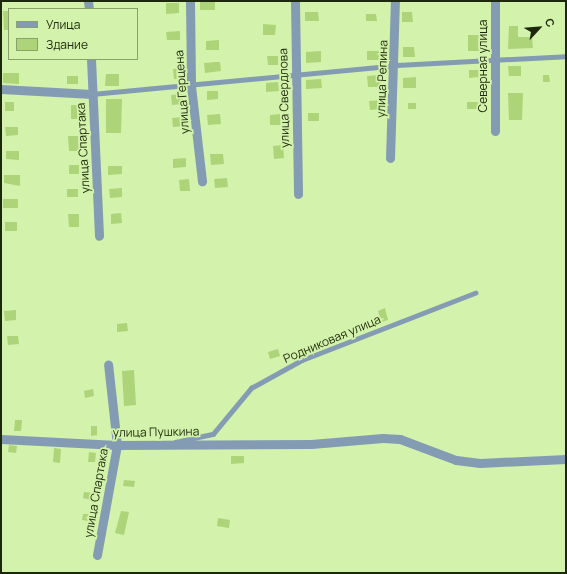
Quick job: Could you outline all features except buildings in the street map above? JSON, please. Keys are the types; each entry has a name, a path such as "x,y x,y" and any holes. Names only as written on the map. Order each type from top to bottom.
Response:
{"street":[{"name":"улица Герцена","path":"190,1 191,86 202,181"},
{"name":"улица Свердлова","path":"294,1 298,194"},
{"name":"улица Репина","path":"390,158 396,65 395,1"},
{"name":"Северная улица","path":"495,1 495,131"},
{"name":"улица Спартака","path":"91,60 99,236"},
{"path":"1,89 92,94"},
{"name":"улица Спартака","path":"97,555 117,445 108,364"},
{"name":"улица Пушкина","path":"1,439 117,445 311,444 383,438 400,439 456,460 480,463 566,459"}],"lane":[{"path":"92,94 191,86 296,73 396,65 566,56"},
{"name":"Родниковая улица","path":"170,444 189,437 213,434 251,388 302,360 475,294"}]}
